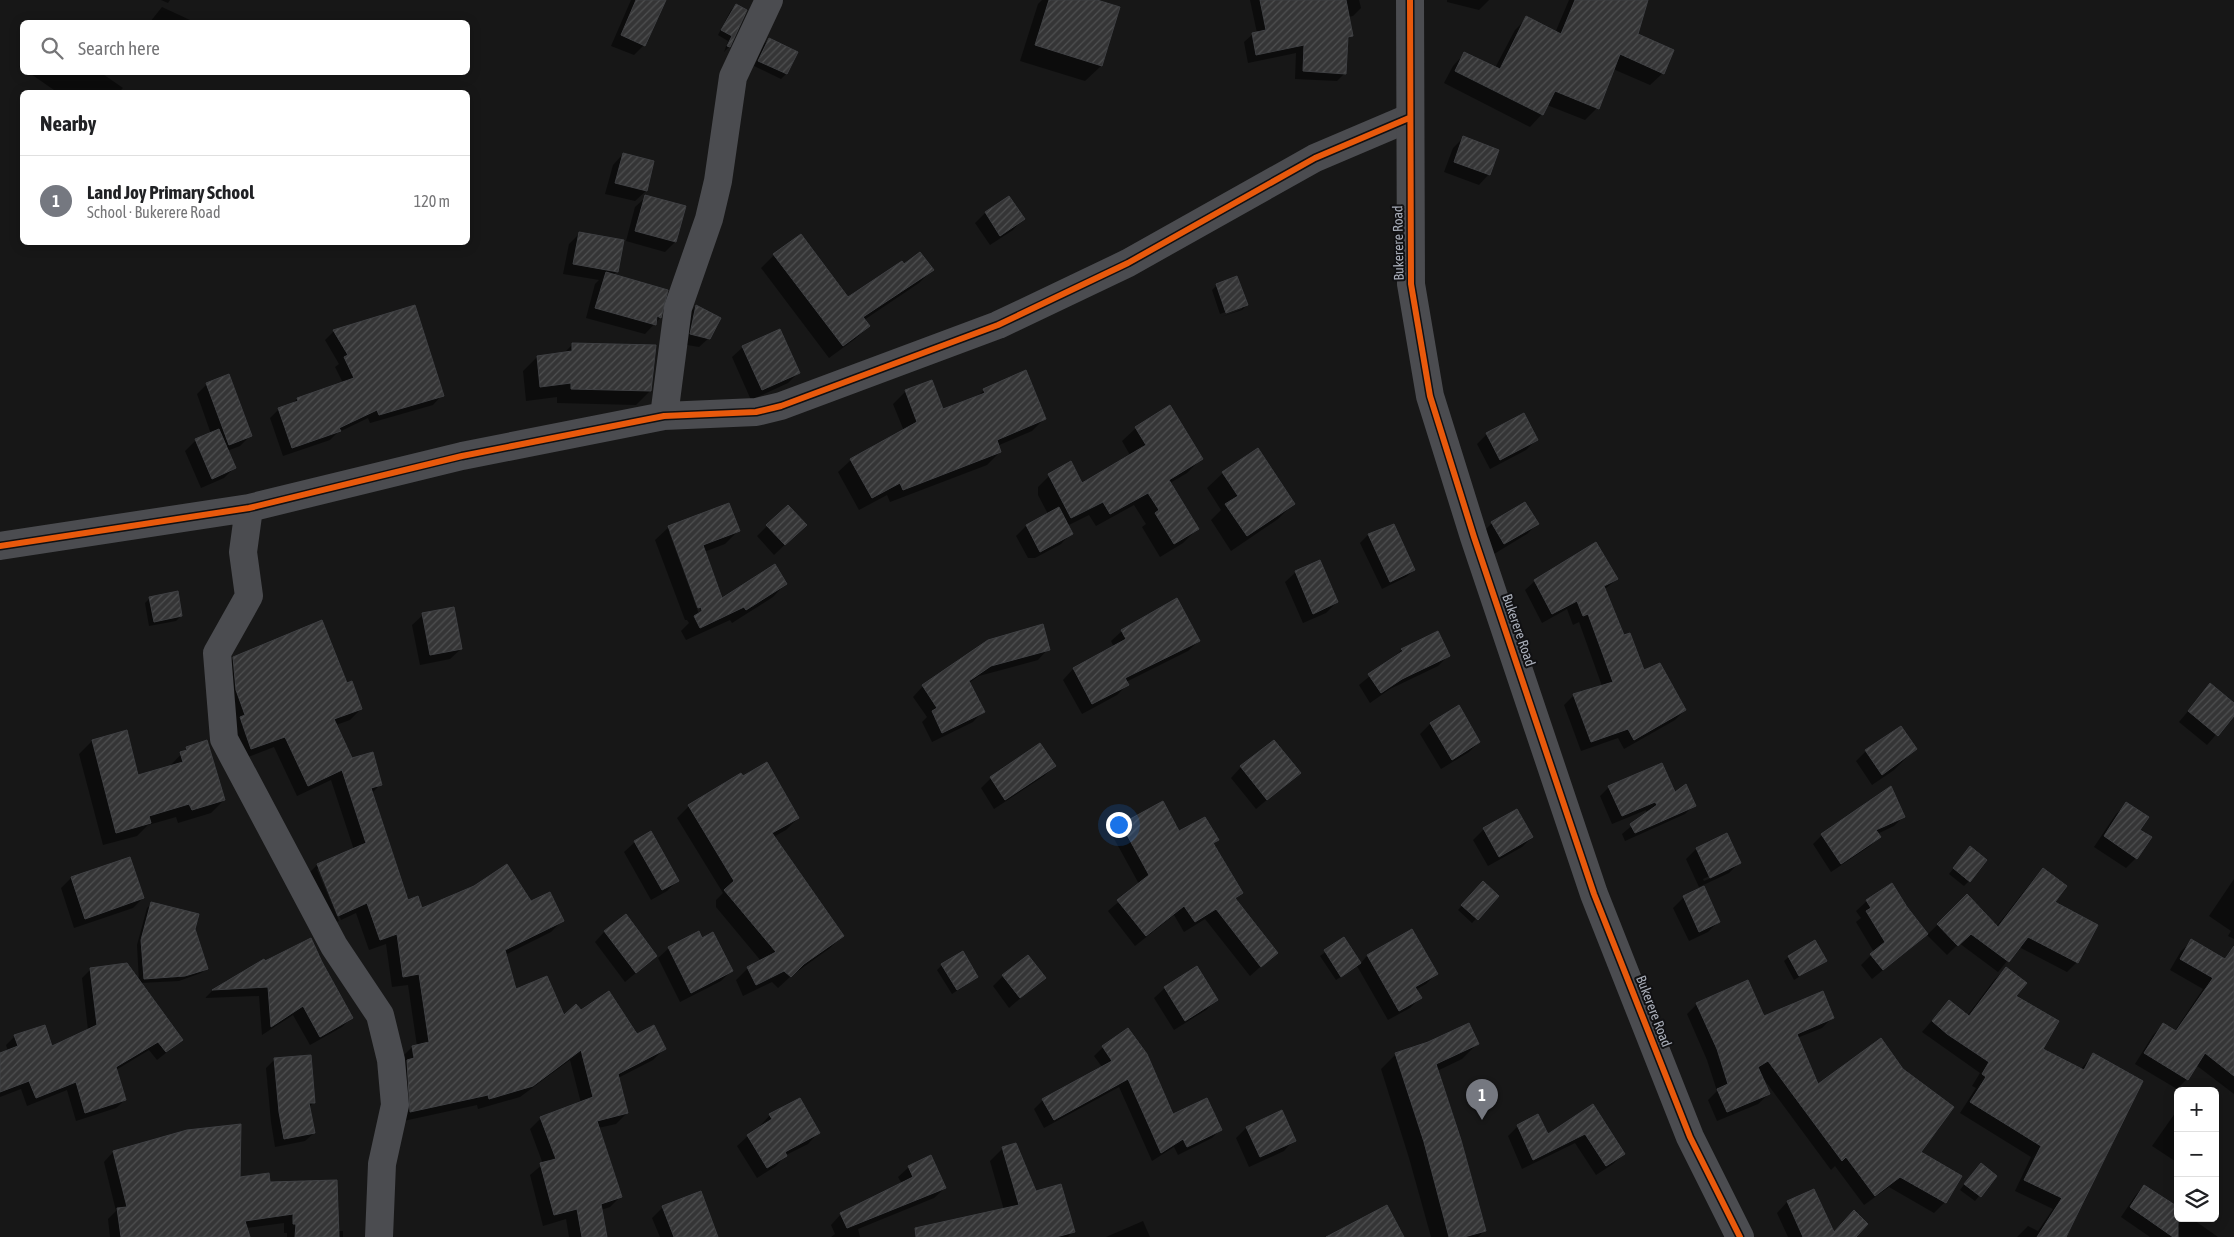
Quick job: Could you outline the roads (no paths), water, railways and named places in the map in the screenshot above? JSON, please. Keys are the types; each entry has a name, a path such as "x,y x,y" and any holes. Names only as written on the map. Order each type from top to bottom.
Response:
{"street":[{"path":"664,416 678,308 709,219 718,182 734,77 768,0"},
{"name":"Bukerere Road","path":"1410,0 1411,284 1430,396 1474,537 1594,894 1690,1137 1740,1237"},
{"path":"0,546 249,508 462,456 664,416 756,412 781,406 998,324 1128,263 1315,158 1410,118"},
{"path":"249,508 243,552 249,596 217,653 224,739 334,946 380,1015 391,1060 395,1105 382,1164 379,1237"}],"place":[{"name":"Land Joy Primary School","path":"1482,1120"}]}
